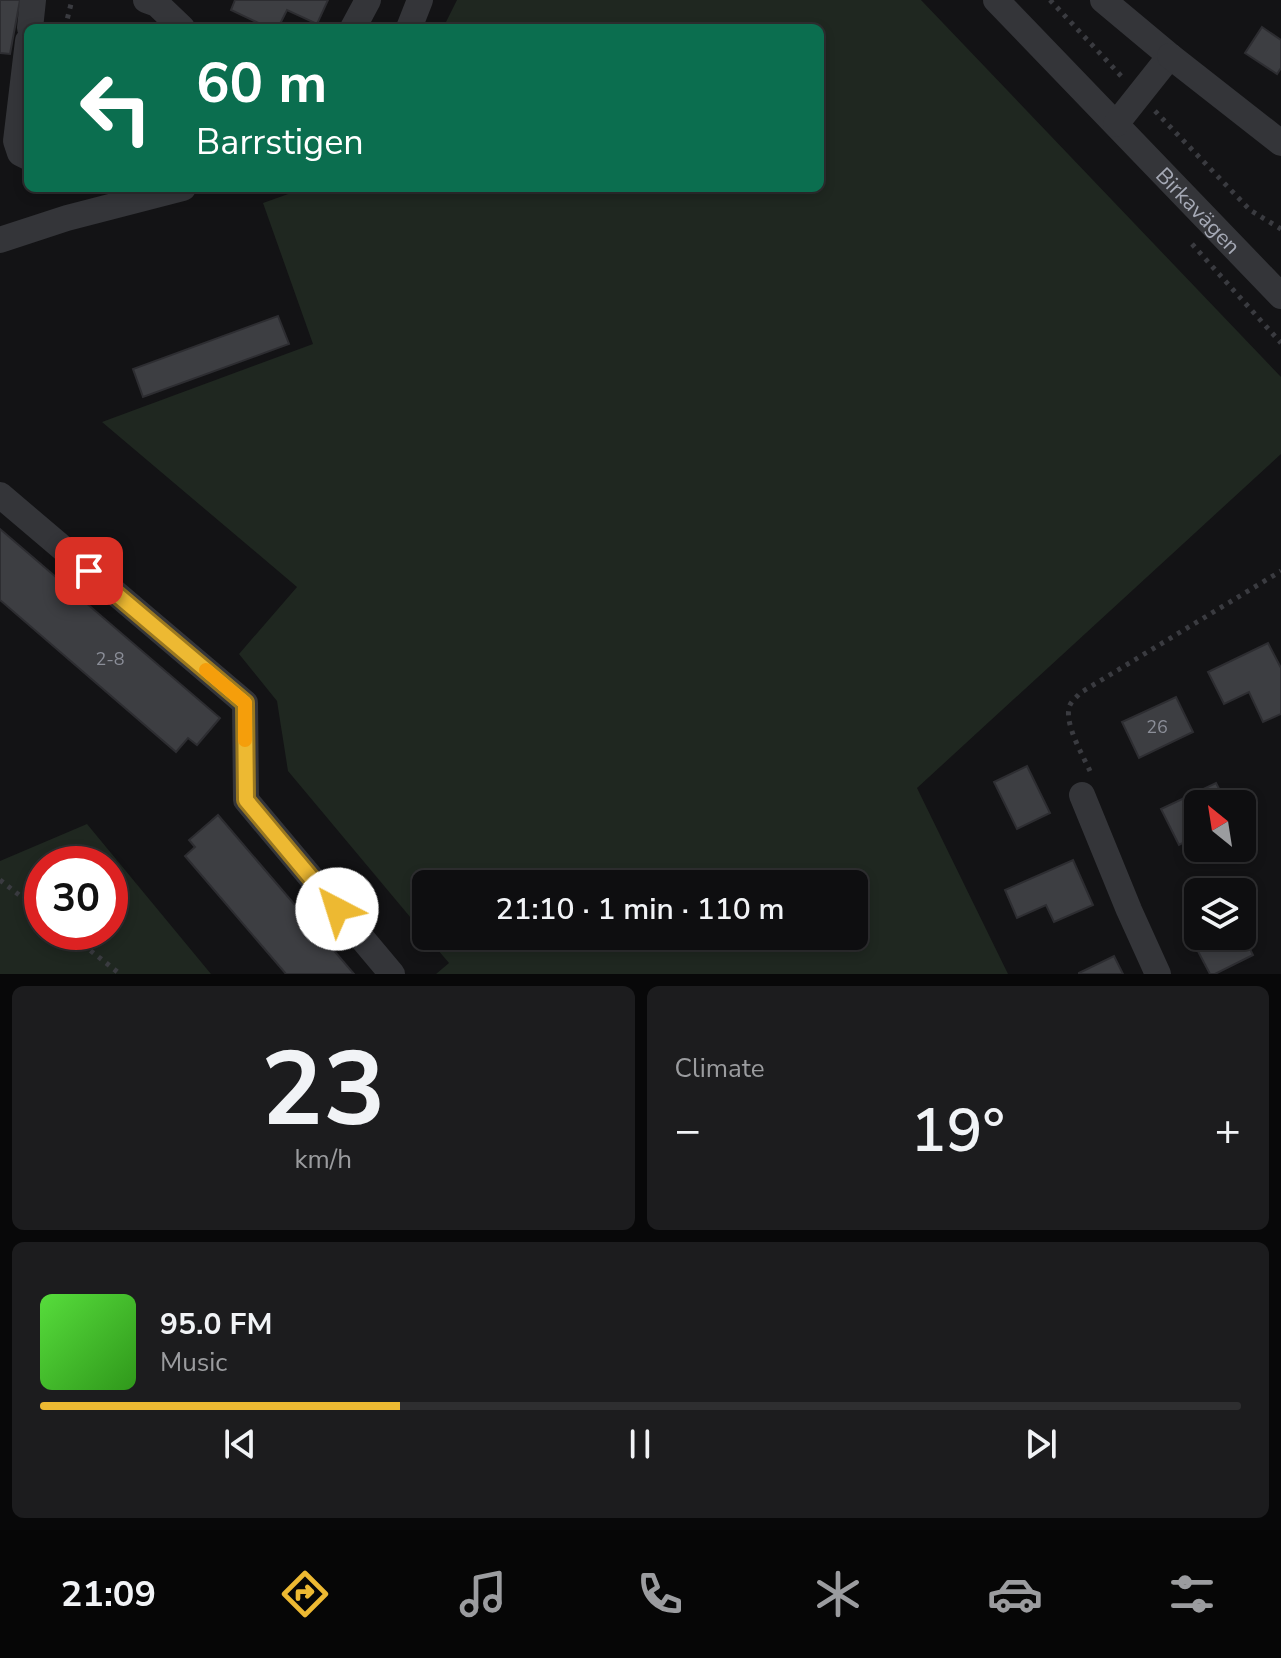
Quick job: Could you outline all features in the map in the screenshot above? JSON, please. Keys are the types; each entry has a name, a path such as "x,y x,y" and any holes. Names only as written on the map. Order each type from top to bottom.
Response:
{"street":[{"path":"30,24 33,0"},
{"path":"146,0 157,4 178,24"},
{"path":"355,24 368,0"},
{"path":"411,24 420,0"},
{"name":"Birkavägen","path":"996,0 1281,296"},
{"path":"1103,0 1281,143"},
{"path":"1116,124 1170,56"},
{"path":"24,74 16,141 20,153 24,155"},
{"path":"0,240 67,218 168,192"},
{"path":"0,495 245,703 246,800 392,974"},
{"path":"1082,795 1158,974"}],"path":[{"path":"66,24 72,0"},
{"path":"1050,0 1250,210 1281,229"},
{"path":"1082,795 1094,781 1072,729 1069,705 1091,686 1281,571"},
{"path":"0,880 24,899"},
{"path":"90,950 120,974"}],"shaded area":[{"path":"457,0 921,0 1281,377 1281,454 917,788 1008,974 436,974 449,963 438,950 868,950 868,870 412,870 412,919 288,771 277,701 239,654 297,587 102,422 313,344 263,203 294,192 824,192 824,24 445,24"},
{"path":"87,824 105,846 35,846"},
{"path":"24,851 24,950 128,950 128,874 211,974 0,974 0,861"}],"building":[{"path":"0,0 20,0 10,54 0,53"},
{"path":"235,0 328,0 317,24 287,10 280,24 261,24 231,10"},
{"path":"1262,27 1281,40 1281,68 1277,74 1245,53"},
{"path":"278,316 289,344 143,397 133,369"},
{"path":"0,529 220,718 197,745 188,738 176,752 0,600"},
{"path":"1268,643 1281,668 1281,714 1263,722 1249,692 1224,704 1208,672"},
{"path":"1176,697 1193,732 1139,758 1122,722"},
{"path":"1027,766 1050,813 1017,829 994,782"},
{"path":"1216,783 1220,790 1201,790"},
{"path":"1184,798 1184,842 1179,845 1161,809"},
{"path":"218,815 354,974 286,974 185,856 195,847 189,840"},
{"path":"1073,860 1093,905 1054,922 1046,905 1017,918 1005,890"},
{"path":"1197,950 1250,950 1253,955 1210,974"},
{"path":"1114,956 1123,974 1079,974 1079,973"}],"slow traffic":[{"path":"206,670 245,703 245,740"}],"route":[{"path":"89,571 245,703 246,800 337,909"}]}
